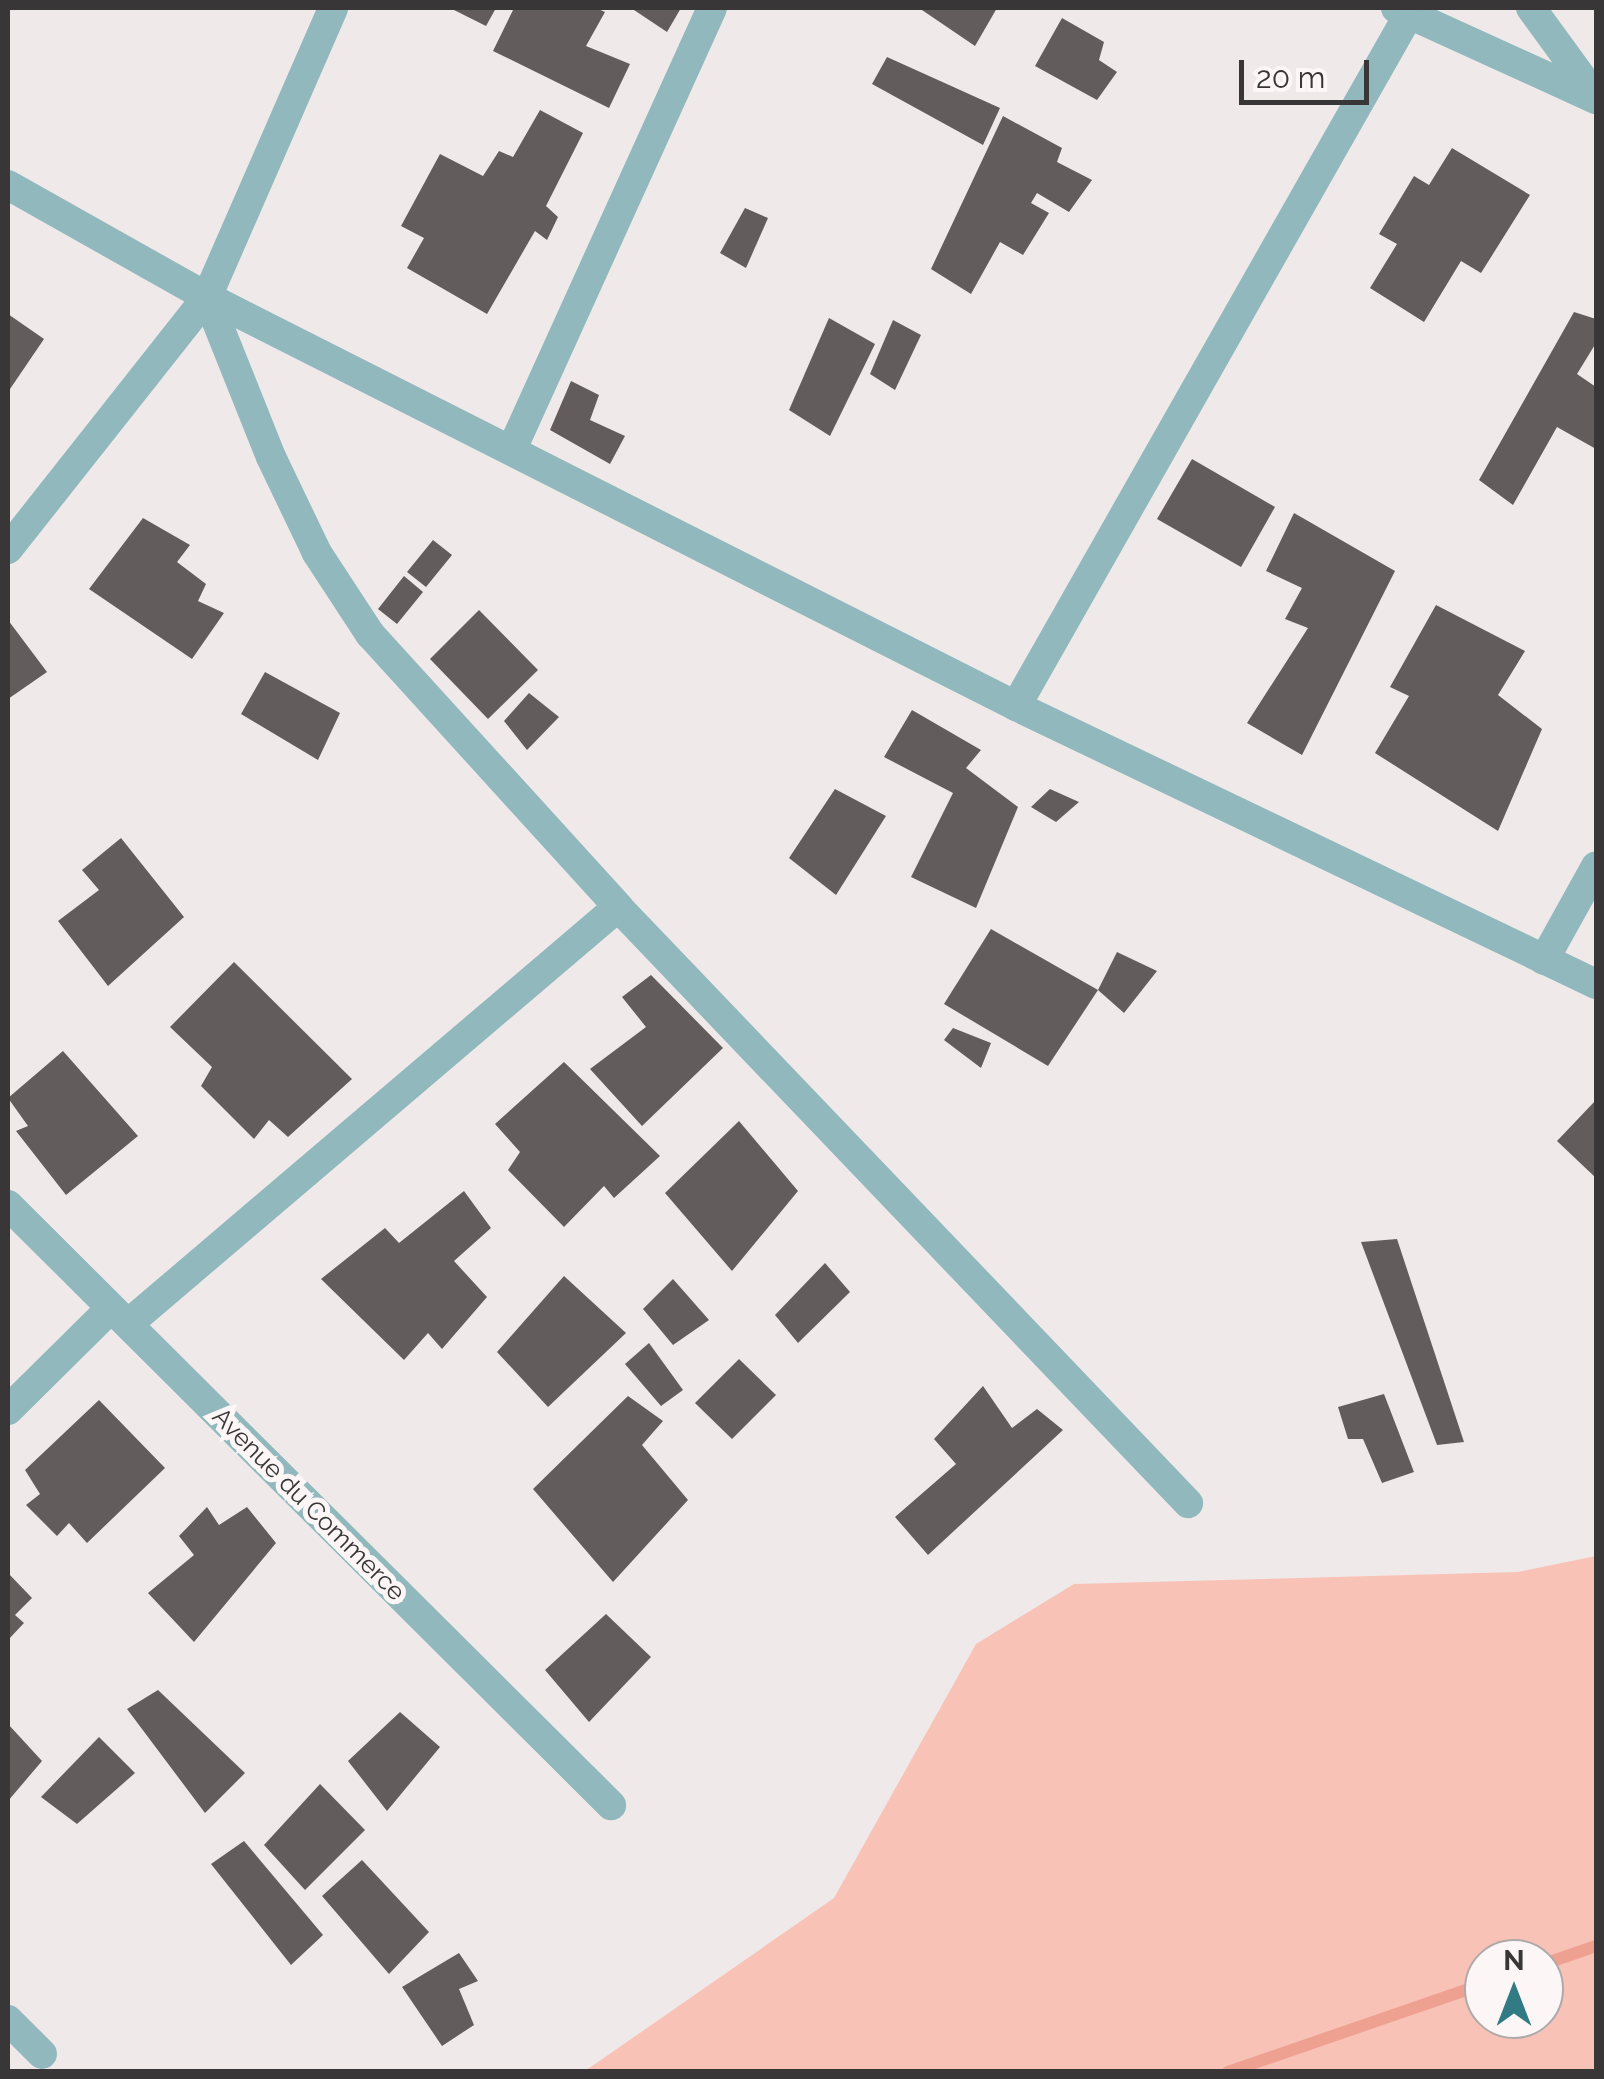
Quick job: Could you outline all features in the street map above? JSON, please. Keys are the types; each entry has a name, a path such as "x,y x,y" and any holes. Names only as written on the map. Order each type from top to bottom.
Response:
{"street":[{"path":"8,549 208,297 333,8"},
{"path":"512,449 712,8"},
{"path":"1531,8 1596,98"},
{"path":"1016,706 1412,10 1596,98"},
{"path":"8,186 208,297 1016,706 1596,984"},
{"path":"208,297 271,457 339,589 370,634 618,907 1188,1503"},
{"path":"1544,960 1596,866"},
{"path":"8,1410 618,907"},
{"name":"Avenue du Commerce","path":"8,1205 611,1805"},
{"path":"8,2020 42,2054"}],"shaded area":[{"path":"1596,1556 1596,2071 585,2071 834,1898 976,1644 1074,1584 1518,1572"}],"building":[{"path":"450,8 496,8 486,26"},
{"path":"514,8 596,8 605,12 586,46 630,64 609,108 493,51"},
{"path":"631,8 681,8 667,32"},
{"path":"919,8 997,8 975,46"},
{"path":"1062,18 1104,42 1099,60 1117,72 1097,100 1035,66"},
{"path":"887,57 1000,108 983,145 872,84"},
{"path":"540,110 583,133 546,206 558,217 547,240 535,231 487,314 407,268 424,238 401,226 440,154 483,176 499,151 513,157"},
{"path":"1003,116 1062,148 1057,162 1092,180 1069,212 1037,193 1031,203 1049,213 1023,255 1000,242 971,294 931,269"},
{"path":"1452,148 1530,195 1481,273 1461,261 1424,322 1370,288 1397,244 1379,234 1414,176 1429,185"},
{"path":"745,208 768,218 746,268 720,253"},
{"path":"1574,312 1596,319 1596,343 1577,374 1596,387 1596,449 1557,427 1513,505 1479,480"},
{"path":"8,314 44,339 8,392"},
{"path":"829,318 875,344 830,436 789,410"},
{"path":"893,320 921,335 895,390 870,374"},
{"path":"571,381 599,395 590,420 625,436 610,464 550,430"},
{"path":"1192,459 1275,507 1241,567 1157,519"},
{"path":"1294,513 1395,571 1302,755 1247,723 1308,628 1285,619 1302,588 1266,571"},
{"path":"143,518 190,545 177,562 206,584 198,601 224,613 192,659 89,589"},
{"path":"433,540 452,555 426,587 407,572"},
{"path":"404,576 423,592 397,624 378,609"},
{"path":"1436,605 1525,651 1498,695 1542,729 1498,831 1375,753 1409,696 1390,687"},
{"path":"479,610 538,670 488,719 430,659"},
{"path":"8,620 47,672 8,699"},
{"path":"265,672 340,713 318,760 241,714"},
{"path":"529,693 559,717 527,750 504,721"},
{"path":"912,710 981,750 966,768 1018,807 976,908 911,877 953,793 884,757"},
{"path":"835,789 886,816 836,895 789,858"},
{"path":"1050,789 1079,802 1056,822 1031,807"},
{"path":"121,838 184,917 108,986 58,921 99,890 82,870"},
{"path":"991,929 1098,990 1048,1066 944,1004"},
{"path":"1117,952 1157,971 1124,1013 1098,990"},
{"path":"234,962 352,1079 288,1137 269,1120 254,1139 201,1086 212,1067 170,1027"},
{"path":"651,975 723,1048 642,1126 590,1069 646,1027 622,997"},
{"path":"953,1028 991,1043 981,1068 944,1040"},
{"path":"63,1051 138,1136 66,1195 16,1131 28,1126 8,1098"},
{"path":"564,1062 660,1156 614,1198 604,1186 564,1227 508,1170 520,1152 495,1124"},
{"path":"1596,1100 1596,1178 1557,1141"},
{"path":"739,1121 798,1191 732,1271 665,1193"},
{"path":"464,1191 491,1228 454,1261 487,1297 442,1349 428,1333 404,1360 321,1279 385,1228 399,1243"},
{"path":"1397,1239 1464,1442 1437,1445 1361,1242"},
{"path":"825,1263 850,1292 798,1343 775,1315"},
{"path":"564,1276 626,1333 548,1407 497,1352"},
{"path":"673,1279 709,1320 673,1345 643,1309"},
{"path":"649,1343 683,1390 661,1406 625,1364"},
{"path":"739,1359 776,1395 732,1439 695,1403"},
{"path":"983,1386 1012,1428 1037,1409 1063,1430 928,1555 895,1517 956,1464 934,1439"},
{"path":"1384,1394 1414,1472 1382,1483 1363,1439 1348,1439 1338,1407"},
{"path":"628,1396 663,1421 642,1445 688,1500 613,1582 533,1489"},
{"path":"99,1400 165,1468 87,1543 69,1523 57,1536 26,1505 40,1494 25,1470"},
{"path":"207,1507 219,1525 247,1507 276,1543 194,1642 148,1593 194,1555 179,1536"},
{"path":"8,1573 32,1598 15,1615 24,1623 8,1640"},
{"path":"606,1614 651,1657 589,1722 545,1670"},
{"path":"158,1690 245,1773 205,1813 127,1709"},
{"path":"400,1712 440,1747 387,1811 348,1761"},
{"path":"8,1724 42,1761 8,1801"},
{"path":"99,1737 135,1773 77,1824 41,1797"},
{"path":"320,1784 365,1830 305,1890 264,1845"},
{"path":"244,1841 323,1935 291,1965 211,1864"},
{"path":"362,1860 429,1932 389,1974 322,1896"},
{"path":"459,1953 478,1981 459,1989 474,2025 442,2046 402,1987"}],"waterway":[{"path":"1564,1957 1596,1946"},
{"path":"1228,2072 1464,1991"}]}
